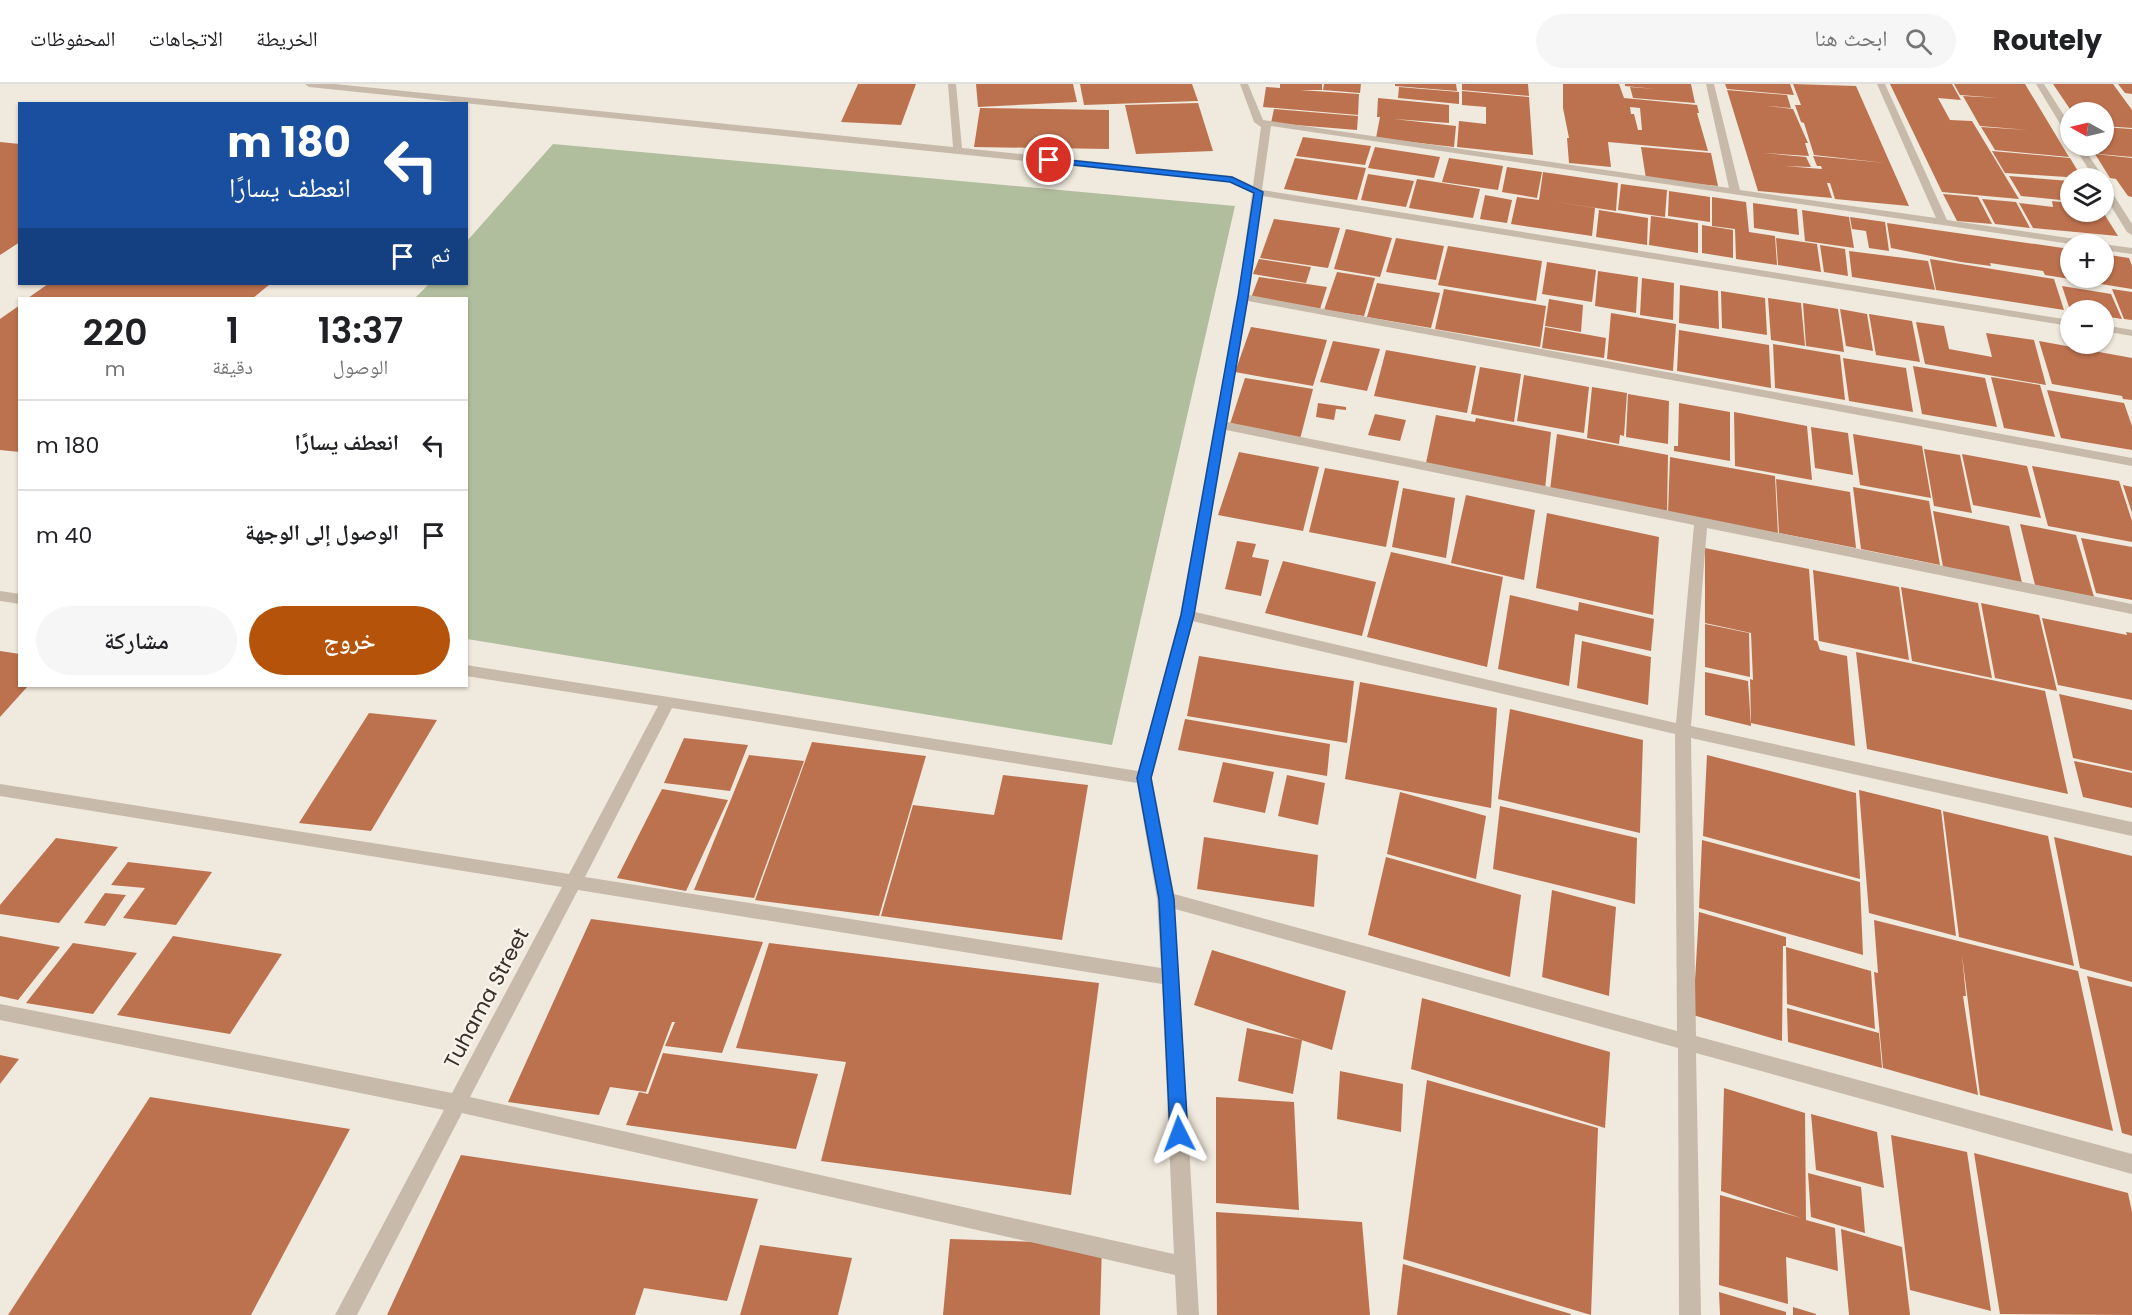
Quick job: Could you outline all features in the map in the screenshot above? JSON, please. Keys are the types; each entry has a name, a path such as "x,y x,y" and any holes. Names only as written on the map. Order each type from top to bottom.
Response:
{"street":[{"path":"309,84 1232,179 1258,192 2060,321"},
{"path":"374,92 386,84"},
{"path":"952,84 958,151"},
{"path":"1188,1315 1166,899 1144,778 1187,615 1243,297 1266,126 1259,122 1244,84"},
{"path":"1710,84 1735,191"},
{"path":"1881,84 1943,223"},
{"path":"2040,84 2060,116"},
{"path":"1259,122 2060,240"},
{"path":"2114,203 2132,232"},
{"path":"2114,249 2132,251"},
{"path":"1243,297 2132,462"},
{"path":"2114,330 2132,333"},
{"path":"1221,425 2132,609"},
{"path":"1690,1315 1683,730 1701,522"},
{"path":"0,596 18,599"},
{"path":"1187,615 1683,730 2132,829"},
{"path":"468,670 1144,778"},
{"name":"Tuhama Street","path":"346,1315 668,703"},
{"path":"0,790 1171,978"},
{"path":"1166,899 2132,1164"},
{"path":"0,1012 456,1103 1186,1267"}],"green space":[{"path":"553,144 1235,206 1112,745 468,639 468,297 416,297 428,285 468,285 468,240"}],"building":[{"path":"858,84 916,84 901,125 841,122"},
{"path":"976,84 1073,84 1077,102 978,107"},
{"path":"1080,84 1192,84 1198,101 1084,105"},
{"path":"1280,84 1322,84 1322,90 1300,90 1359,94 1358,115 1263,107 1266,87 1280,88"},
{"path":"1324,84 1361,84 1360,93 1323,90"},
{"path":"1395,84 1456,84 1457,91 1395,86"},
{"path":"1462,84 1528,84 1529,96 1462,90"},
{"path":"1563,84 1619,84 1624,98 1697,105 1699,113 1697,113 1708,151 1608,142 1611,167 1569,163 1567,138 1569,138 1563,108","holes":["1630,107 1640,108 1642,130 1638,130"]},
{"path":"1625,84 1691,84 1695,103 1633,98 1630,87 1656,89 1625,86"},
{"path":"1725,84 1790,84 1794,95 1727,89"},
{"path":"1793,84 1856,86 1909,206 1835,199 1830,183 1827,183 1832,198 1758,191 1727,90 1787,95 1791,108 1766,106 1793,109 1808,143 1805,143 1809,156 1763,153 1806,157 1811,167 1784,166 1822,169 1821,166 1817,166 1813,156 1886,163 1814,155 1804,123 1801,122 1795,105 1801,105"},
{"path":"1890,84 1952,84 1961,100 1938,98 1950,120 1972,121 2019,199 1942,192"},
{"path":"1954,84 2025,84 2060,142 2060,156 2069,157 1995,150 1981,127 2028,130 1980,126 1963,96 1999,98 1960,95"},
{"path":"2053,84 2113,84 2132,110 2132,128 2114,127 2114,102 2065,102"},
{"path":"2118,84 2132,84 2132,94 2125,93"},
{"path":"1399,87 1459,92 1459,104 1398,98"},
{"path":"1462,91 1529,97 1533,155 1457,147 1459,121 1486,124 1486,107 1462,105"},
{"path":"1378,98 1449,105 1449,123 1394,119 1456,126 1454,147 1376,138 1380,117 1377,117"},
{"path":"1198,103 1213,151 1136,154 1125,105"},
{"path":"980,108 1109,110 1109,149 974,147"},
{"path":"1274,109 1358,116 1357,130 1271,123"},
{"path":"2114,128 2132,129 2132,157 2114,155"},
{"path":"1303,137 1371,146 1365,165 1296,156"},
{"path":"0,142 18,144 18,243 0,255"},
{"path":"1375,147 1440,157 1434,178 1368,168"},
{"path":"1641,147 1711,153 1718,186 1646,179"},
{"path":"1992,151 2070,158 2076,168 2060,168 2060,177 2005,173"},
{"path":"2096,156 2132,158 2132,197 2128,196 2114,179 2114,168 2104,168"},
{"path":"1295,158 1366,168 1357,200 1284,189"},
{"path":"1449,158 1503,166 1498,190 1442,182"},
{"path":"1507,167 1542,172 1537,198 1502,192"},
{"path":"1543,172 1618,183 1616,211 1550,201 1595,208 1592,236 1511,224 1517,197 1539,200"},
{"path":"1368,174 1414,181 1406,207 1361,200"},
{"path":"2009,176 2060,180 2060,200 2021,196"},
{"path":"1417,179 1480,189 1473,218 1409,208"},
{"path":"1621,184 1667,190 1665,217 1618,210"},
{"path":"1669,191 1710,197 1710,222 1668,216"},
{"path":"1943,194 1978,197 1992,224 1957,221"},
{"path":"1485,195 1512,200 1507,223 1480,219"},
{"path":"1712,197 1746,202 1749,232 1775,236 1777,265 1736,259 1735,229 1712,226"},
{"path":"1982,199 2016,202 2030,228 1995,224"},
{"path":"2052,201 2060,202 2060,222 2109,222 2118,236 2033,228 2019,203 2053,207"},
{"path":"1753,203 1797,209 1799,235 1754,228"},
{"path":"1599,210 1648,218 1647,245 1596,237"},
{"path":"1802,210 1849,217 1854,248 1805,241"},
{"path":"1651,216 1698,223 1698,253 1649,245"},
{"path":"1850,217 1885,222 1889,251 1869,248 1866,231 1852,229"},
{"path":"1274,219 1340,228 1328,268 1260,258"},
{"path":"1887,223 2060,248 2060,277 2045,275 2043,271 1990,263 1991,266 1961,262 1891,248"},
{"path":"1702,225 1733,230 1733,258 1702,253"},
{"path":"1346,229 1392,238 1380,277 1334,269"},
{"path":"1396,238 1444,246 1436,280 1386,272"},
{"path":"1776,238 1817,244 1821,272 1778,265"},
{"path":"1820,245 1845,249 1848,276 1824,272"},
{"path":"1448,246 1542,261 1536,301 1438,285"},
{"path":"1849,251 1928,261 1935,290 1852,277"},
{"path":"2114,256 2129,258 2132,266 2132,289 2114,286"},
{"path":"1259,259 1311,267 1306,283 1253,274"},
{"path":"1930,259 2054,279 2061,300 2060,309 1936,290"},
{"path":"1547,262 1596,270 1592,302 1542,294"},
{"path":"1598,271 1638,277 1636,313 1595,306"},
{"path":"1337,272 1375,278 1364,316 1324,310"},
{"path":"1259,277 1327,287 1320,309 1251,298"},
{"path":"1642,278 1674,283 1673,320 1640,315"},
{"path":"1377,283 1440,293 1431,328 1367,317"},
{"path":"47,285 269,285 254,297 29,297"},
{"path":"1680,285 1718,291 1719,329 1679,323"},
{"path":"2063,288 2111,294 2114,300 2067,300"},
{"path":"1444,289 1546,306 1540,347 1435,329"},
{"path":"2112,289 2132,292 2132,320 2124,319"},
{"path":"1721,291 1765,298 1767,335 1722,328"},
{"path":"1768,298 1801,303 1805,346 1771,340"},
{"path":"1549,299 1583,305 1581,332 1545,326"},
{"path":"2114,301 2122,319 2114,318"},
{"path":"1803,303 1838,309 1844,352 1806,346"},
{"path":"18,306 18,452 0,450 0,319"},
{"path":"1840,309 1867,314 1873,351 1846,346"},
{"path":"1611,313 1676,324 1673,371 1607,359"},
{"path":"1869,314 1912,321 1920,362 1876,355"},
{"path":"1916,322 1944,326 1949,349 1992,357 1986,333 2034,340 2046,385 1925,364"},
{"path":"1251,327 1327,340 1313,386 1235,372"},
{"path":"1545,327 1606,338 1604,358 1542,348"},
{"path":"1679,330 1769,345 1771,388 1677,371"},
{"path":"1333,341 1380,349 1367,391 1320,382"},
{"path":"2039,341 2060,345 2060,354 2110,354 2132,358 2132,400 2123,399 2122,396 2052,384"},
{"path":"1773,344 1840,355 1845,400 1775,388"},
{"path":"1386,350 1476,366 1467,413 1374,396"},
{"path":"1843,358 1906,368 1913,412 1849,401"},
{"path":"1913,366 1985,378 1997,427 1922,414"},
{"path":"1480,367 1521,374 1514,422 1471,414"},
{"path":"1524,375 1589,387 1584,433 1517,421"},
{"path":"1991,377 2040,385 2055,437 2004,428"},
{"path":"1245,378 1313,389 1300,439 1229,427"},
{"path":"1592,387 1627,393 1624,436 1620,435 1619,444 1587,438"},
{"path":"2047,390 2124,403 2132,426 2132,450 2061,438"},
{"path":"1628,394 1669,401 1668,444 1626,437"},
{"path":"1318,403 1346,407 1346,410 1336,409 1334,420 1316,417"},
{"path":"1679,403 1730,412 1730,461 1674,451 1674,446 1678,446"},
{"path":"1734,412 1807,426 1812,480 1735,466"},
{"path":"1375,414 1406,420 1400,441 1368,435"},
{"path":"1436,415 1475,422 1476,418 1551,432 1545,489 1426,463"},
{"path":"1811,427 1848,433 1853,475 1815,468"},
{"path":"1557,434 1668,455 1667,513 1550,490"},
{"path":"1853,434 1922,446 1931,498 1860,485"},
{"path":"1924,449 1960,455 1972,513 1934,506"},
{"path":"1239,452 1319,467 1303,531 1218,515"},
{"path":"1962,454 2027,466 2041,518 1973,505"},
{"path":"1670,457 1775,476 1778,535 1668,513"},
{"path":"2032,466 2119,481 2132,521 2132,542 2048,526"},
{"path":"1325,468 1399,481 1386,547 1309,532"},
{"path":"1776,479 1850,492 1856,548 1779,533"},
{"path":"2123,485 2132,487 2132,513"},
{"path":"1853,487 1929,501 1940,565 1861,549"},
{"path":"1403,488 1455,498 1446,558 1392,547"},
{"path":"1466,495 1535,510 1524,580 1451,563"},
{"path":"1933,511 2009,526 2022,583 1943,567"},
{"path":"1547,513 1659,537 1653,615 1536,588"},
{"path":"2020,524 2076,535 2094,597 2035,585"},
{"path":"2081,538 2132,547 2132,600 2096,593"},
{"path":"1237,541 1256,544 1252,557 1269,560 1261,596 1225,589"},
{"path":"1705,548 1809,569 1814,640 1817,641 1820,650 1847,656 1855,746 1751,723 1750,679 1753,680 1751,633 1705,623"},
{"path":"1391,552 1503,577 1487,667 1367,637"},
{"path":"1283,561 1376,582 1362,636 1265,613"},
{"path":"1813,570 1899,587 1909,660 1819,641"},
{"path":"1901,587 1978,603 1992,678 1912,661"},
{"path":"1510,595 1578,611 1579,602 1654,619 1651,651 1575,634 1569,686 1498,669"},
{"path":"1981,603 2039,615 2057,691 1995,678"},
{"path":"2042,618 2127,635 2126,632 2132,633 2132,700 2058,685"},
{"path":"1705,624 1749,633 1750,677 1705,667"},
{"path":"1582,641 1651,657 1648,705 1577,688"},
{"path":"0,651 18,654 18,687 27,687 0,717"},
{"path":"1856,652 2045,691 2068,794 1867,749"},
{"path":"1199,656 1354,681 1347,743 1187,716"},
{"path":"1705,672 1748,681 1751,726 1705,715"},
{"path":"1360,682 1497,708 1491,808 1345,779"},
{"path":"2059,694 2132,710 2132,771 2073,758"},
{"path":"1510,709 1643,740 1640,833 1498,799"},
{"path":"369,713 437,720 371,831 299,823"},
{"path":"1185,719 1330,744 1327,776 1178,750"},
{"path":"684,738 748,745 730,791 664,783"},
{"path":"812,742 926,756 879,916 755,900"},
{"path":"749,755 804,761 754,898 694,890"},
{"path":"1707,755 1856,793 1860,879 1703,836"},
{"path":"2074,761 2132,773 2132,808 2083,797"},
{"path":"1223,762 1274,772 1265,813 1213,802"},
{"path":"1003,775 1088,785 1062,940 881,916 913,805 994,815"},
{"path":"1287,775 1325,783 1318,825 1278,816"},
{"path":"662,789 728,800 686,891 617,878"},
{"path":"1859,790 1941,810 1956,936 1869,913"},
{"path":"1400,792 1486,816 1476,879 1387,854"},
{"path":"1500,806 1637,838 1635,904 1493,869"},
{"path":"1943,811 2048,836 2074,966 1959,937"},
{"path":"1204,837 1318,855 1314,907 1197,889"},
{"path":"2054,837 2132,856 2132,982 2080,968"},
{"path":"56,838 118,847 59,923 0,914 0,905"},
{"path":"1702,840 1860,882 1863,955 1699,908"},
{"path":"1386,857 1521,895 1510,977 1368,935"},
{"path":"128,862 212,872 176,925 123,918 145,888 111,885"},
{"path":"1552,890 1616,907 1609,996 1542,977"},
{"path":"105,893 126,895 105,926 84,923"},
{"path":"1699,912 1786,937 1786,946 1783,946 1782,1041 1693,1015"},
{"path":"591,919 763,942 722,1053 665,1046 675,1022 672,1022 646,1092 610,1087 599,1115 508,1102"},
{"path":"1874,920 2078,971 2113,1131 1980,1095 1962,955 1966,996 1963,996 1978,1095 1883,1068 1874,972 1878,973"},
{"path":"0,936 60,947 18,1000 0,996"},
{"path":"173,936 282,954 230,1034 117,1015"},
{"path":"73,943 137,953 93,1014 26,1003"},
{"path":"769,943 1099,983 1071,1195 821,1161 846,1062 736,1048"},
{"path":"1786,947 1871,971 1875,1029 1787,1004"},
{"path":"1212,950 1346,991 1332,1050 1194,1005"},
{"path":"2087,976 2132,987 2132,1136 2122,1133"},
{"path":"1422,998 1610,1052 1605,1128 1411,1069"},
{"path":"1787,1008 1879,1033 1882,1068 1788,1042"},
{"path":"1247,1028 1302,1040 1293,1094 1238,1081"},
{"path":"663,1053 818,1074 796,1149 626,1125 639,1092 648,1094"},
{"path":"0,1055 19,1059 0,1084"},
{"path":"1340,1071 1403,1084 1401,1132 1337,1119"},
{"path":"1427,1080 1598,1128 1591,1315 1403,1259"},
{"path":"1724,1088 1805,1113 1806,1220 1835,1228 1838,1271 1786,1257 1788,1304 1719,1285 1720,1195 1801,1218 1721,1191"},
{"path":"150,1097 350,1129 251,1315 8,1315"},
{"path":"1216,1097 1294,1102 1299,1210 1216,1203"},
{"path":"1811,1114 1877,1132 1884,1188 1816,1170"},
{"path":"1891,1135 1967,1152 1991,1311 1910,1290"},
{"path":"1974,1153 2128,1193 2132,1212 2132,1315 2000,1314"},
{"path":"461,1155 758,1199 727,1301 644,1288 635,1315 387,1315"},
{"path":"1808,1173 1861,1187 1865,1233 1811,1217"},
{"path":"1216,1212 1362,1222 1370,1315 1217,1315"},
{"path":"1841,1229 1902,1247 1910,1315 1849,1315"},
{"path":"950,1239 1102,1244 1100,1315 943,1315"},
{"path":"760,1245 852,1258 838,1315 740,1315"},
{"path":"1403,1264 1571,1314 1571,1315 1397,1315"},
{"path":"1719,1292 1786,1312 1786,1315 1720,1315"},
{"path":"1793,1307 1816,1314 1816,1315 1793,1315"}],"route":[{"path":"1049,160 1232,179 1258,192 1243,297 1187,615 1144,778 1166,899 1179,1134"}]}
